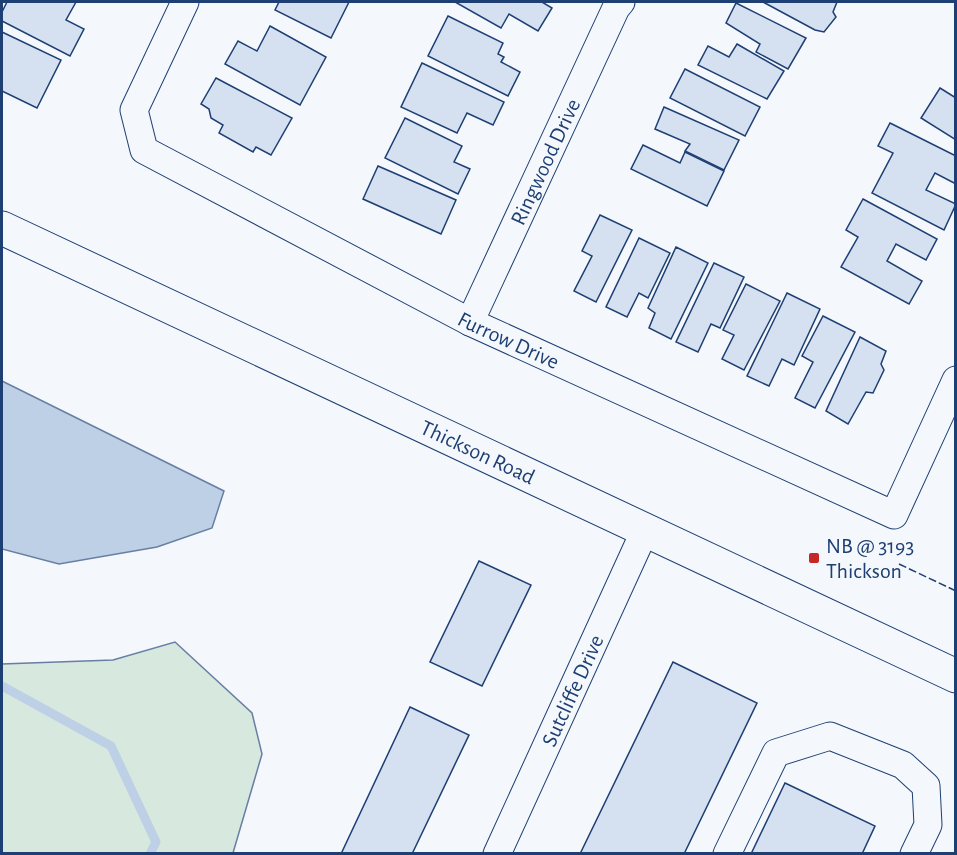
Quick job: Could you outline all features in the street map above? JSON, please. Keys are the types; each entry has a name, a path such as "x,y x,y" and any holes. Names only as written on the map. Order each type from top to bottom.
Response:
{"main road":[{"name":"Thickson Road","path":"2,228 447,438 646,528 956,676"}],"street":[{"name":"Furrow Drive","path":"185,2 134,110 144,150 470,322 894,515 956,380"},
{"name":"Ringwood Drive","path":"470,322 610,19 621,2"},
{"name":"Sutcliffe Drive","path":"497,854 646,528"},
{"path":"727,854 776,753 830,736 903,765 926,786 928,825 914,854"}],"shaded area":[{"path":"175,642 252,713 262,754 233,853 2,853 2,664 113,660"}],"water":[{"path":"2,381 224,491 212,528 157,547 59,564 2,549"}],"building":[{"path":"7,2 76,2 66,20 84,29 70,56 2,21 2,12"},
{"path":"279,2 349,2 331,38 275,10"},
{"path":"455,2 542,2 552,8 538,31 509,14 501,28"},
{"path":"763,2 837,2 833,12 836,17 824,32 815,30"},
{"path":"736,3 806,38 788,69 756,52 760,44 726,23"},
{"path":"448,16 503,43 498,54 504,57 501,62 520,72 508,96 428,56"},
{"path":"270,26 326,57 300,105 225,64 238,41 257,51"},
{"path":"2,32 61,60 37,108 2,91"},
{"path":"737,44 784,71 767,99 698,65 708,46 729,57"},
{"path":"422,63 504,102 493,125 467,113 457,133 401,107"},
{"path":"685,69 760,107 745,136 670,98"},
{"path":"216,78 292,118 271,155 256,147 253,152 219,133 223,125 211,118 209,109 201,104"},
{"path":"940,88 956,98 956,140 921,118"},
{"path":"664,107 739,140 724,170 685,151 690,144 655,129"},
{"path":"405,118 462,146 454,162 470,169 458,194 385,158"},
{"path":"890,123 956,156 956,184 935,173 926,190 956,204 944,230 872,193 893,153 878,146"},
{"path":"643,145 680,163 685,152 724,171 707,206 631,169"},
{"path":"378,166 456,200 441,234 363,199"},
{"path":"863,199 937,239 926,260 896,244 887,261 922,281 909,304 841,267 858,237 846,230"},
{"path":"600,215 632,230 596,302 574,291 592,256 582,251"},
{"path":"639,238 670,253 648,298 639,293 627,317 606,307"},
{"path":"676,247 708,263 671,339 649,328 655,313 648,308"},
{"path":"714,263 744,277 720,328 711,324 698,352 676,342"},
{"path":"746,284 780,301 744,370 722,359 734,335 723,330"},
{"path":"787,293 820,309 794,365 782,359 769,386 747,376"},
{"path":"823,316 855,332 815,408 795,398 813,362 802,356"},
{"path":"860,337 886,351 881,364 884,370 873,393 866,392 848,424 826,411"},
{"path":"479,561 531,585 482,686 430,662"},
{"path":"673,662 757,703 684,854 580,854"},
{"path":"410,707 469,735 412,854 341,854"},
{"path":"785,783 875,826 862,854 751,854"}],"waterway":[{"path":"2,686 111,746 156,842 150,854"}],"fence":[{"path":"899,564 956,591"}],"place":[{"name":"NB @ 3193 Thickson","path":"814,558"}]}
